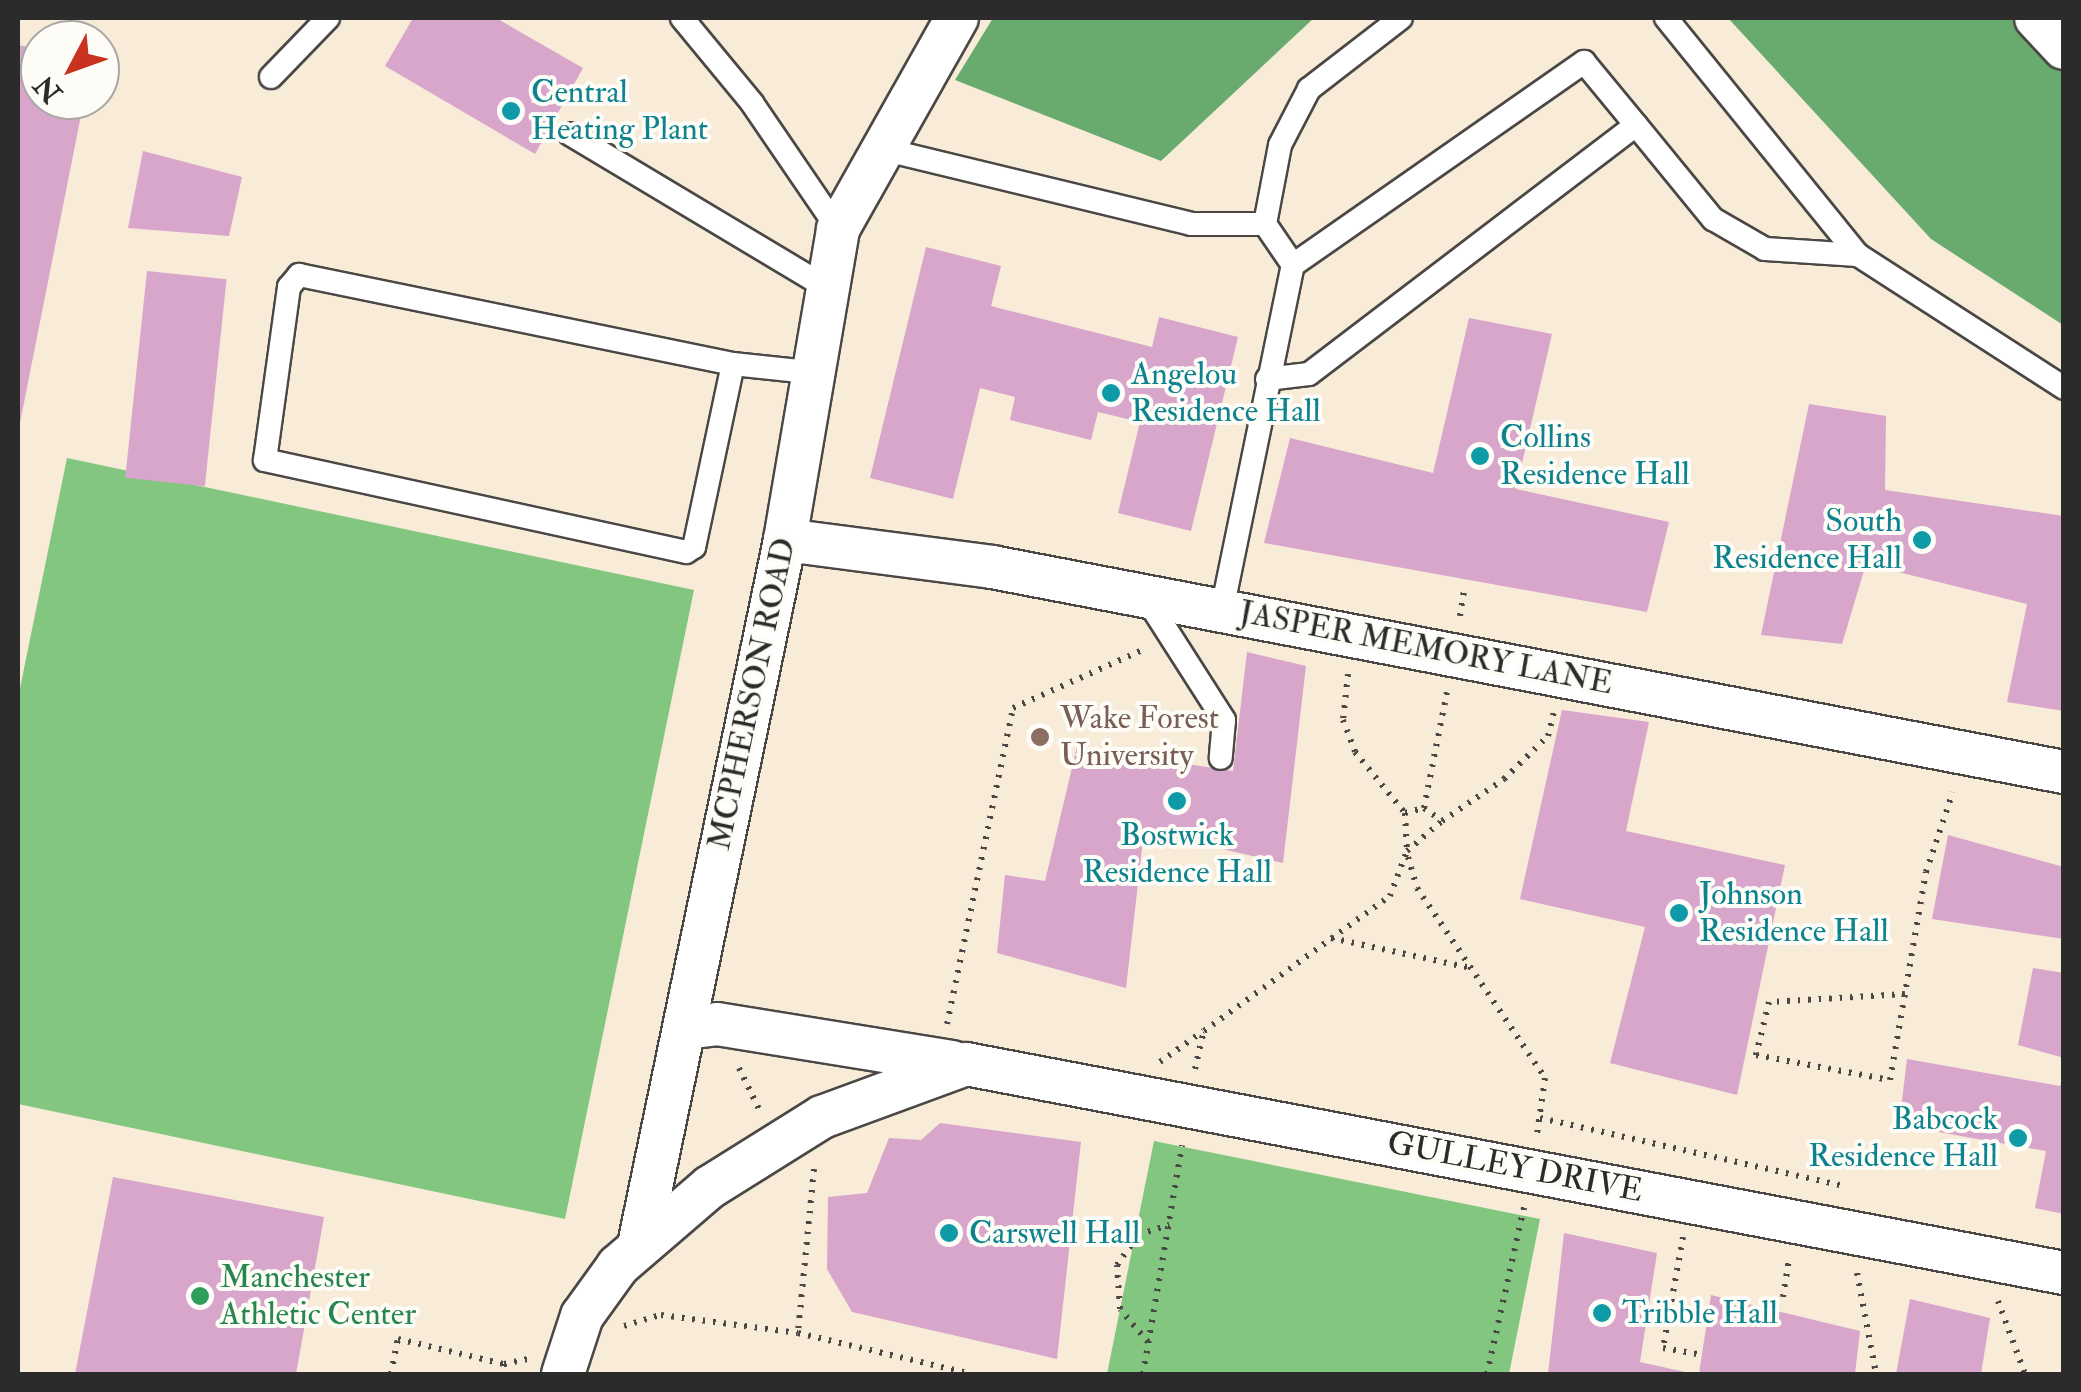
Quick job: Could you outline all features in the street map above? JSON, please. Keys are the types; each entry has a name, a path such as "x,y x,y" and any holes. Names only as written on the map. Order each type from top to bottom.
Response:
{"street":[{"name":"MCPHERSON ROAD","path":"566,1359 599,1290 639,1245 702,1026 785,540 809,372 838,229 878,148 957,18"},
{"path":"2036,18 2064,48"},
{"name":"JASPER MEMORY LANE","path":"785,540 992,567 2064,772"},
{"name":"GULLEY DRIVE","path":"702,1026 954,1062 1188,1104 2064,1272"},
{"name":"GULLEY DRIVE","path":"639,1245 774,1141 954,1062"}],"lane":[{"path":"271,78 328,18"},
{"path":"682,18 752,103 838,229"},
{"path":"1293,265 1265,224 1280,145 1309,89 1402,18"},
{"path":"1666,18 1858,256 2064,388"},
{"path":"1222,610 1293,265 1584,62 1713,219 1765,248 1858,256"},
{"path":"1267,378 1309,374 1636,124"},
{"path":"570,134 826,288"},
{"path":"878,148 1190,224 1265,224"},
{"path":"733,364 694,548 686,552 266,460 289,287 300,276 733,364 809,372"},
{"path":"1144,596 1224,720 1221,758"}],"path":[{"path":"1424,808 1464,592"},
{"path":"954,1062 960,944 1013,708 1171,636"},
{"path":"1350,656 1343,720 1355,752 1405,813 1407,851 1417,888 1545,1078 1487,1374"},
{"path":"1143,1374 1204,1030 1397,888 1407,851 1504,778 1548,736 1556,700"},
{"path":"1904,994 1769,1002 1756,1055 1890,1080 1926,872 1958,779"},
{"path":"1405,813 1424,808"},
{"path":"1424,808 1442,822"},
{"path":"1331,938 1472,968"},
{"path":"702,1026 774,1141"},
{"path":"1540,1118 1850,1188"},
{"path":"798,1332 815,1160"},
{"path":"1148,1343 1120,1310 1117,1265 1138,1235 1169,1225"},
{"path":"1685,1226 1664,1348 1697,1354"},
{"path":"1784,1296 1790,1248"},
{"path":"1976,1256 2012,1329 2025,1374"},
{"path":"1856,1262 1876,1374"},
{"path":"391,1374 398,1339 504,1364 566,1359 662,1314 798,1332 972,1374"},
{"path":"501,1374 504,1364"}],"green space":[{"path":"993,18 1314,18 1161,161 955,80"},
{"path":"1728,18 2036,18 2063,48 2063,325 1931,239"},
{"path":"67,458 694,590 565,1219 18,1104 18,698"},
{"path":"1154,1141 1540,1219 1509,1374 1107,1374"}],"building":[{"name":"Central Heating Plant","path":"413,18 496,18 583,68 535,154 385,66"},
{"path":"18,45 20,120 80,120 19,428"},
{"path":"143,151 242,177 229,236 128,228"},
{"name":"Angelou Residence Hall","path":"926,247 1001,266 991,306 1152,347 1159,317 1238,337 1191,531 1118,513 1140,422 1098,412 1091,440 1010,420 1015,397 980,388 953,499 870,478"},
{"path":"147,271 227,279 205,486 125,478"},
{"name":"Collins Residence Hall","path":"1469,318 1552,334 1516,489 1669,522 1647,612 1264,543 1290,438 1433,473"},
{"name":"South Residence Hall","path":"1809,404 1886,416 1885,490 2064,516 2064,711 2007,702 2027,604 1866,564 1842,644 1761,635"},
{"name":"Bostwick Residence Hall","path":"1247,652 1306,666 1283,863 1144,831 1126,988 997,953 1005,875 1045,881 1077,747 1233,771"},
{"name":"Johnson Residence Hall","path":"1562,710 1649,722 1626,831 1785,865 1737,1095 1610,1063 1645,927 1520,899"},
{"path":"1948,835 2064,867 2064,939 1932,919"},
{"name":"Babcock Residence Hall","path":"2033,968 2064,973 2064,1058 2018,1045"},
{"name":"Babcock Residence Hall","path":"1907,1059 2060,1086 2064,1075 2064,1214 2035,1208 2046,1151 1899,1125"},
{"name":"Carswell Hall","path":"940,1123 1081,1142 1057,1359 852,1312 827,1269 828,1197 867,1193 889,1138 921,1140"},
{"name":"Manchester Athletic Center","path":"113,1177 324,1217 296,1374 75,1374"},
{"path":"1564,1233 1657,1253 1640,1362 1694,1374 1548,1374"},
{"path":"1711,1295 1860,1331 1855,1374 1699,1374"},
{"path":"1910,1299 1990,1318 1981,1374 1896,1374"}],"place":[{"name":"Central Heating Plant","path":"511,111"},
{"name":"Angelou Residence Hall","path":"1111,393"},
{"name":"Collins Residence Hall","path":"1480,456"},
{"name":"South Residence Hall","path":"1922,540"},
{"name":"Wake Forest University","path":"1040,737"},
{"name":"Bostwick Residence Hall","path":"1177,801"},
{"name":"Johnson Residence Hall","path":"1679,913"},
{"name":"Babcock Residence Hall","path":"2018,1138"},
{"name":"Carswell Hall","path":"949,1233"},
{"name":"Manchester Athletic Center","path":"200,1296"},
{"name":"Tribble Hall","path":"1602,1313"}]}
